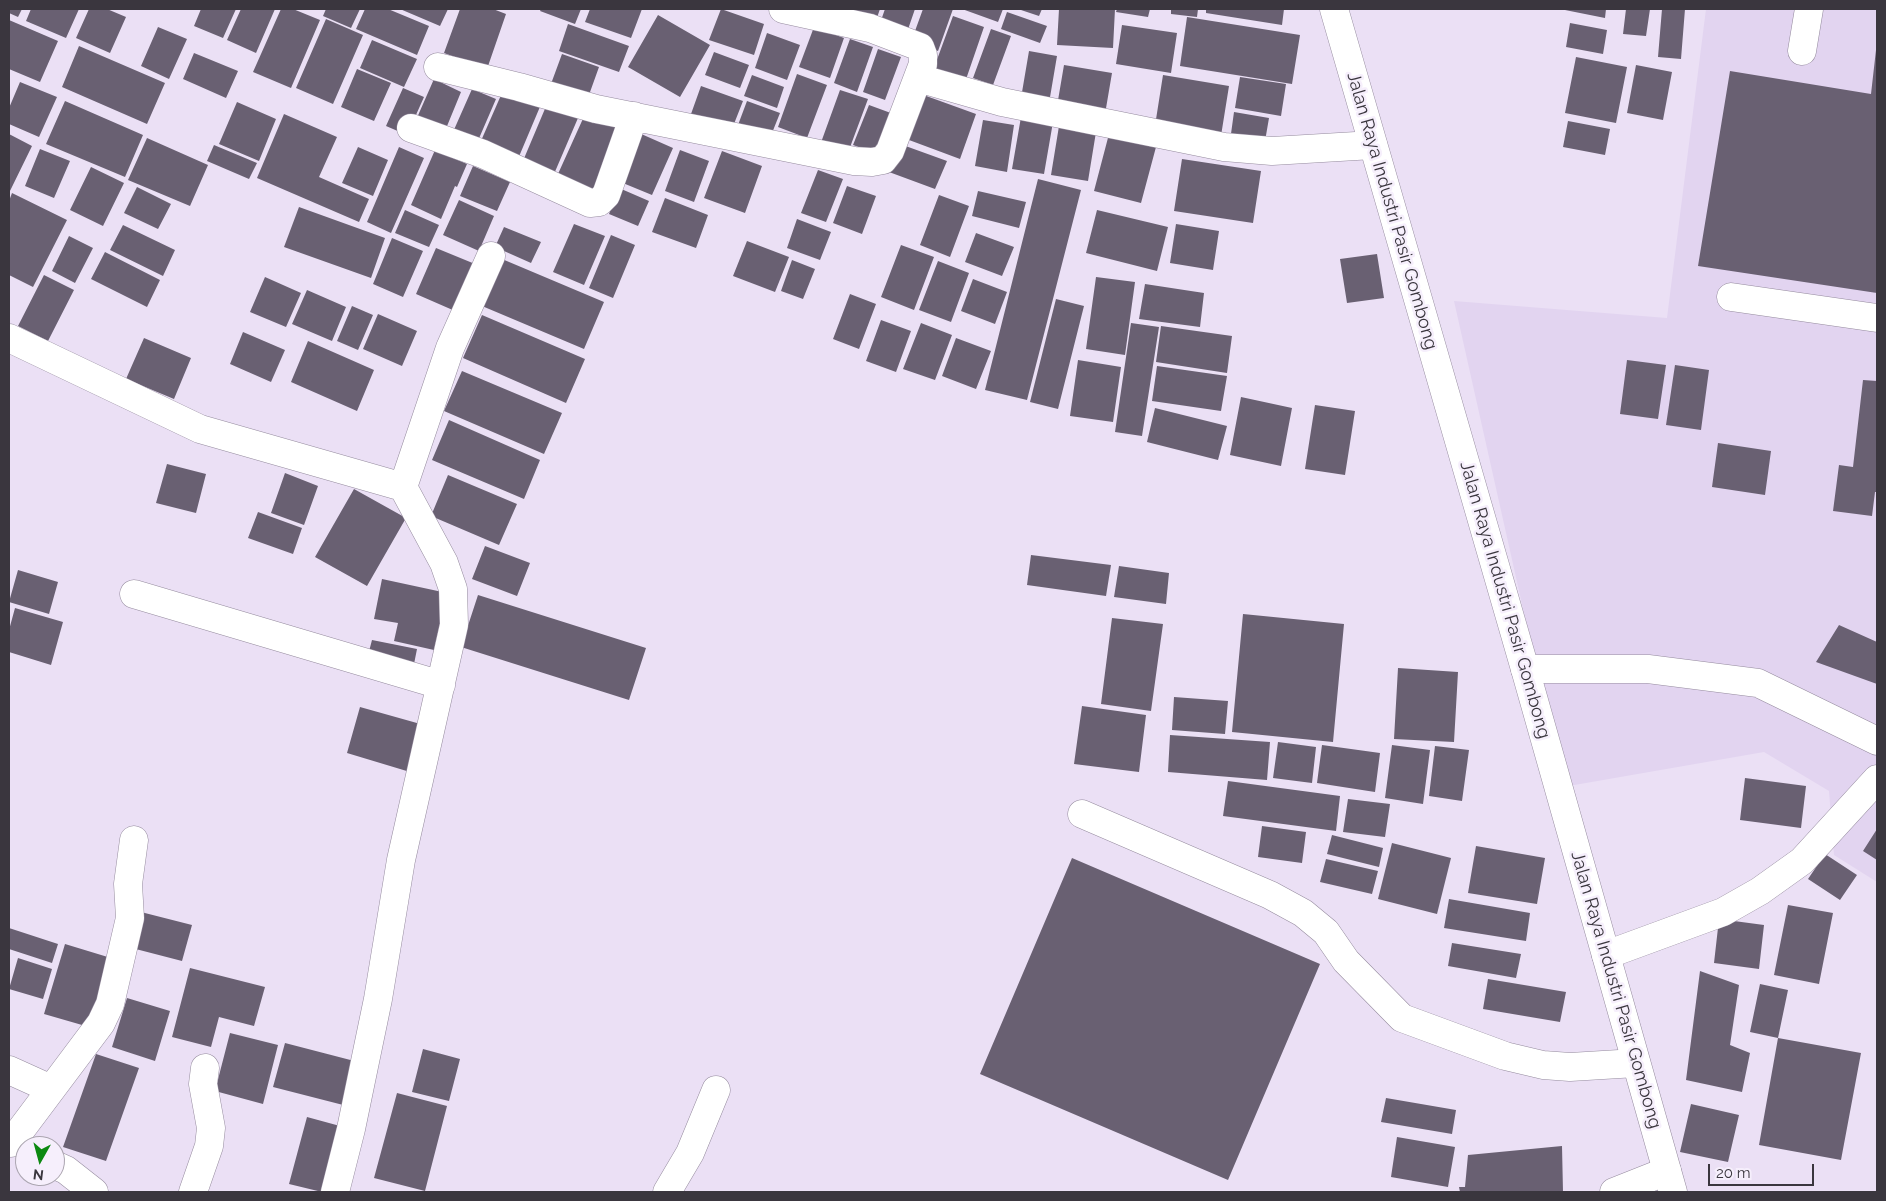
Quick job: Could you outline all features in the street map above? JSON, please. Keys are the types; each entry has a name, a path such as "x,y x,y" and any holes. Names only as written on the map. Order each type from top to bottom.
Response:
{"street":[{"path":"438,67 596,109 854,161 872,162 883,160 890,151 924,64 924,55 920,47 870,28 783,9"},
{"name":"Jalan Raya Industri Pasir Gombong","path":"1334,9 1525,670 1670,1182"},
{"path":"1802,51 1809,9"},
{"path":"918,78 1002,102 1224,147 1272,151 1373,146"},
{"path":"411,128 483,154 590,203 599,202 606,195 634,116"},
{"path":"403,487 450,348 491,256"},
{"path":"1732,297 1877,318"},
{"path":"9,338 200,429 403,487 444,563 453,589 454,625 401,860 378,999 351,1129 335,1192"},
{"path":"134,594 441,685"},
{"path":"1525,670 1648,668 1758,683 1877,741"},
{"path":"1606,955 1724,912 1760,891 1802,861 1877,779"},
{"path":"1082,814 1270,895 1303,913 1326,932 1346,961 1402,1018 1505,1056 1543,1064 1570,1067 1636,1063"},
{"path":"21,1136 50,1089 101,1023 110,1004 130,918 128,884 134,840"},
{"path":"193,1192 209,1146 211,1128 203,1084 205,1068"},
{"path":"9,1070 50,1089"},
{"path":"667,1192 690,1153 716,1090"},
{"path":"65,1170 94,1192"},
{"path":"1614,1192 1670,1182"}],"shaded area":[{"path":"1706,9 1877,9 1877,882 1834,855 1829,791 1764,752 1563,787 1454,301 1667,318"}],"building":[{"path":"9,9 22,9 18,17 9,13"},
{"path":"31,9 79,9 66,38 26,21"},
{"path":"89,9 107,9 126,17 110,53 76,38"},
{"path":"201,9 236,9 223,38 194,26"},
{"path":"241,9 275,9 256,53 227,40"},
{"path":"281,9 293,9 320,20 291,88 253,72"},
{"path":"326,9 360,9 351,28 323,16"},
{"path":"365,9 388,9 429,26 417,55 356,29"},
{"path":"400,9 448,9 440,26"},
{"path":"460,9 493,9 506,14 487,69 444,53"},
{"path":"541,9 581,9 575,24 540,11"},
{"path":"590,9 642,9 631,38 585,22"},
{"path":"721,9 764,24 754,55 709,40"},
{"path":"850,9 880,9 873,29 847,19"},
{"path":"885,9 915,9 905,38 878,29"},
{"path":"923,9 953,9 938,51 911,42"},
{"path":"962,9 1003,9 998,22"},
{"path":"1018,9 1042,9 1039,16"},
{"path":"1059,9 1115,9 1113,48 1057,45"},
{"path":"1117,9 1150,9 1148,17 1116,12"},
{"path":"1171,9 1198,9 1197,17 1171,14"},
{"path":"1206,9 1284,9 1282,25 1206,13"},
{"path":"1560,9 1606,9 1605,18"},
{"path":"1626,9 1650,9 1646,36 1623,34"},
{"path":"1662,9 1685,9 1681,59 1658,57"},
{"path":"1007,12 1047,26 1040,43 1001,29"},
{"path":"658,15 710,45 680,97 628,67"},
{"path":"953,16 984,27 963,88 931,76"},
{"path":"1187,17 1300,35 1292,84 1180,66"},
{"path":"326,19 363,35 333,104 296,88"},
{"path":"9,20 58,41 40,82 9,69"},
{"path":"1570,23 1607,30 1603,54 1566,47"},
{"path":"568,24 629,46 619,72 559,51"},
{"path":"1122,25 1177,33 1171,73 1116,64"},
{"path":"158,27 187,39 169,79 141,66"},
{"path":"814,27 844,38 830,78 799,67"},
{"path":"991,29 1011,36 993,85 973,78"},
{"path":"767,33 800,45 787,80 755,68"},
{"path":"850,39 873,47 857,92 834,83"},
{"path":"372,40 417,59 404,87 360,68"},
{"path":"79,46 165,83 147,124 62,87"},
{"path":"878,49 901,57 885,100 863,92"},
{"path":"1876,50 1877,293 1698,266 1730,71 1871,94"},
{"path":"1029,51 1057,56 1048,109 1020,104"},
{"path":"714,52 749,65 740,88 705,75"},
{"path":"194,53 238,71 226,98 183,79"},
{"path":"562,54 599,67 585,106 548,92"},
{"path":"1576,57 1627,67 1616,123 1565,113"},
{"path":"1064,65 1112,73 1104,120 1056,112"},
{"path":"1636,65 1672,72 1663,120 1627,113"},
{"path":"357,69 391,83 374,121 341,107"},
{"path":"797,74 827,85 807,138 778,127"},
{"path":"752,75 784,87 777,108 744,96"},
{"path":"1163,75 1229,86 1220,142 1154,132"},
{"path":"1240,77 1286,84 1281,116 1235,108"},
{"path":"434,79 461,92 445,131 416,120"},
{"path":"20,82 57,97 39,137 9,124 9,108"},
{"path":"505,86 542,102 515,166 477,150"},
{"path":"701,86 743,101 732,129 691,114"},
{"path":"403,88 424,97 407,135 386,126"},
{"path":"472,89 496,99 477,143 453,132"},
{"path":"840,90 868,99 846,158 819,148"},
{"path":"918,93 976,114 960,159 901,137"},
{"path":"65,101 143,135 125,177 46,144"},
{"path":"747,101 780,113 770,138 738,125"},
{"path":"237,102 276,119 259,161 219,144"},
{"path":"547,104 578,118 551,181 520,168"},
{"path":"869,105 899,116 884,156 853,145"},
{"path":"586,112 623,128 591,201 553,185"},
{"path":"1234,112 1269,118 1264,147 1230,141"},
{"path":"284,114 337,137 319,177 369,199 359,222 257,178"},
{"path":"1021,117 1053,122 1044,174 1012,169"},
{"path":"983,120 1014,125 1007,172 975,166"},
{"path":"1568,121 1610,129 1605,155 1563,147"},
{"path":"1059,126 1096,132 1088,181 1051,175"},
{"path":"639,133 673,148 652,195 618,181"},
{"path":"9,134 32,146 9,193"},
{"path":"1109,134 1156,147 1141,203 1094,191"},
{"path":"147,138 208,165 190,206 128,180"},
{"path":"900,144 947,161 935,189 889,172"},
{"path":"214,145 257,163 249,179 207,161"},
{"path":"358,147 388,160 373,196 342,183"},
{"path":"399,147 424,158 391,233 367,222"},
{"path":"40,149 70,161 54,198 25,186"},
{"path":"435,150 467,164 441,219 411,205"},
{"path":"680,150 709,161 694,202 665,191"},
{"path":"722,151 762,166 745,213 704,198"},
{"path":"1182,159 1261,171 1253,223 1174,211"},
{"path":"473,166 510,182 497,211 460,196"},
{"path":"91,167 124,183 103,226 70,210"},
{"path":"818,170 843,179 826,222 801,213"},
{"path":"1038,179 1081,190 1027,400 985,390"},
{"path":"847,186 876,196 862,234 833,223"},
{"path":"137,187 171,204 158,229 124,213"},
{"path":"619,188 649,201 638,226 609,214"},
{"path":"978,191 1026,202 1019,228 972,216"},
{"path":"12,193 67,220 33,287 9,275 9,201"},
{"path":"939,195 969,206 950,257 920,245"},
{"path":"665,198 708,215 696,248 652,232"},
{"path":"459,200 494,216 479,251 443,235"},
{"path":"299,207 385,238 371,278 284,247"},
{"path":"405,210 439,225 429,247 395,233"},
{"path":"1097,210 1168,227 1157,271 1086,253"},
{"path":"797,219 831,232 820,260 787,248"},
{"path":"574,224 605,236 584,285 553,272"},
{"path":"1176,224 1219,231 1213,270 1170,263"},
{"path":"123,225 175,250 163,276 110,250"},
{"path":"504,227 541,242 531,263 495,247"},
{"path":"976,233 1014,247 1002,276 965,262"},
{"path":"611,235 635,245 613,298 589,288"},
{"path":"69,236 93,248 75,283 52,271"},
{"path":"392,238 423,251 403,297 373,284"},
{"path":"747,241 789,257 775,292 733,276"},
{"path":"901,245 934,257 914,310 881,297"},
{"path":"436,248 475,264 455,311 416,294"},
{"path":"105,252 160,280 147,307 91,279"},
{"path":"1377,254 1384,298 1347,303 1340,259"},
{"path":"502,259 604,302 584,349 482,306"},
{"path":"792,260 815,269 803,299 781,291"},
{"path":"938,261 969,273 951,322 919,310"},
{"path":"44,275 74,290 48,341 18,326"},
{"path":"265,277 301,293 286,327 250,312"},
{"path":"1096,277 1135,282 1125,355 1086,349"},
{"path":"973,279 1007,292 995,324 961,311"},
{"path":"1145,284 1204,293 1200,327 1139,319"},
{"path":"307,290 346,307 332,341 292,324"},
{"path":"850,294 876,304 859,349 833,339"},
{"path":"1056,299 1084,306 1058,409 1030,402"},
{"path":"352,306 373,315 358,350 337,341"},
{"path":"378,314 417,331 402,366 363,349"},
{"path":"482,315 585,359 566,403 463,358"},
{"path":"881,320 911,331 896,372 866,361"},
{"path":"921,323 952,335 935,380 903,369"},
{"path":"1131,323 1159,327 1142,436 1115,432"},
{"path":"1161,326 1232,336 1227,373 1156,362"},
{"path":"243,332 285,350 271,382 230,364"},
{"path":"144,338 191,358 174,399 126,379"},
{"path":"956,338 991,351 976,389 942,376"},
{"path":"308,341 374,370 357,411 291,382"},
{"path":"1078,360 1121,367 1113,422 1070,416"},
{"path":"1627,360 1666,365 1658,419 1620,414"},
{"path":"1675,365 1709,370 1701,430 1666,425"},
{"path":"1157,366 1227,376 1221,411 1152,401"},
{"path":"462,371 562,413 544,454 444,411"},
{"path":"1863,380 1877,381 1877,492 1875,492 1872,516 1833,511 1839,465 1853,467"},
{"path":"1241,397 1292,408 1281,466 1230,455"},
{"path":"1315,405 1355,411 1345,475 1305,469"},
{"path":"1155,408 1227,426 1218,460 1147,442"},
{"path":"449,420 540,460 524,499 432,460"},
{"path":"1718,443 1771,451 1765,495 1712,487"},
{"path":"167,464 206,474 196,513 156,503"},
{"path":"285,473 318,486 304,525 271,513"},
{"path":"448,475 517,504 499,545 431,516"},
{"path":"354,489 406,518 367,586 315,557"},
{"path":"258,512 302,528 293,554 248,538"},
{"path":"485,546 530,563 517,596 472,579"},
{"path":"1031,555 1111,565 1106,596 1027,585"},
{"path":"1119,566 1169,573 1166,604 1114,597"},
{"path":"18,570 58,582 49,614 9,602"},
{"path":"382,579 447,593 434,650 394,641 398,623 374,619"},
{"path":"478,595 646,648 629,700 461,647"},
{"path":"15,608 63,622 51,665 9,652 9,630"},
{"path":"1243,614 1344,624 1333,742 1232,732"},
{"path":"1112,618 1163,624 1151,711 1101,704"},
{"path":"1839,625 1877,642 1877,684 1816,662"},
{"path":"372,640 417,649 413,669 367,659"},
{"path":"1398,668 1458,672 1454,742 1394,739"},
{"path":"1174,697 1228,701 1225,734 1172,730"},
{"path":"1082,706 1146,715 1139,772 1074,764"},
{"path":"360,707 424,725 410,772 347,753"},
{"path":"1170,735 1270,742 1267,780 1168,772"},
{"path":"1278,742 1316,747 1312,783 1273,778"},
{"path":"1322,745 1380,753 1375,792 1317,783"},
{"path":"1392,745 1430,750 1423,804 1385,798"},
{"path":"1435,746 1469,750 1462,801 1429,796"},
{"path":"1745,778 1806,786 1801,828 1740,820"},
{"path":"1228,781 1340,796 1336,831 1223,816"},
{"path":"1348,799 1390,804 1385,837 1343,832"},
{"path":"1262,826 1306,832 1302,863 1258,857"},
{"path":"1877,829 1877,860 1863,851"},
{"path":"1332,835 1383,848 1379,867 1327,854"},
{"path":"1392,843 1451,858 1437,914 1378,899"},
{"path":"1476,846 1545,858 1537,904 1468,893"},
{"path":"1825,854 1857,875 1840,900 1808,879"},
{"path":"1072,858 1320,964 1228,1180 980,1074"},
{"path":"1326,859 1378,871 1372,894 1320,882"},
{"path":"1449,899 1530,913 1526,941 1444,928"},
{"path":"1788,905 1833,913 1819,984 1774,975"},
{"path":"137,911 192,925 182,961 128,947"},
{"path":"1719,919 1764,925 1759,969 1714,963"},
{"path":"9,928 58,944 52,963 9,949"},
{"path":"1452,943 1521,954 1516,978 1448,966"},
{"path":"65,944 111,958 89,1027 44,1014"},
{"path":"18,958 52,969 43,999 9,989"},
{"path":"190,968 265,987 254,1026 219,1017 211,1047 172,1037"},
{"path":"1700,971 1739,985 1730,1045 1750,1053 1742,1092 1686,1080"},
{"path":"1488,979 1566,992 1560,1022 1483,1009"},
{"path":"1760,984 1788,990 1778,1038 1750,1032"},
{"path":"127,998 170,1011 155,1061 112,1047"},
{"path":"230,1033 278,1045 263,1104 215,1091"},
{"path":"1778,1038 1861,1053 1841,1160 1759,1145"},
{"path":"285,1043 362,1063 351,1107 273,1087"},
{"path":"423,1049 460,1059 449,1101 412,1092"},
{"path":"96,1054 139,1068 106,1161 65,1148 65,1141"},
{"path":"397,1093 447,1106 425,1191 374,1178"},
{"path":"1386,1098 1456,1110 1452,1134 1381,1122"},
{"path":"1691,1104 1739,1115 1728,1162 1680,1152"},
{"path":"307,1117 340,1126 322,1192 289,1184"},
{"path":"1397,1137 1455,1147 1448,1187 1391,1177"},
{"path":"1562,1146 1563,1192 1460,1192 1459,1187 1465,1187 1468,1155"}]}
